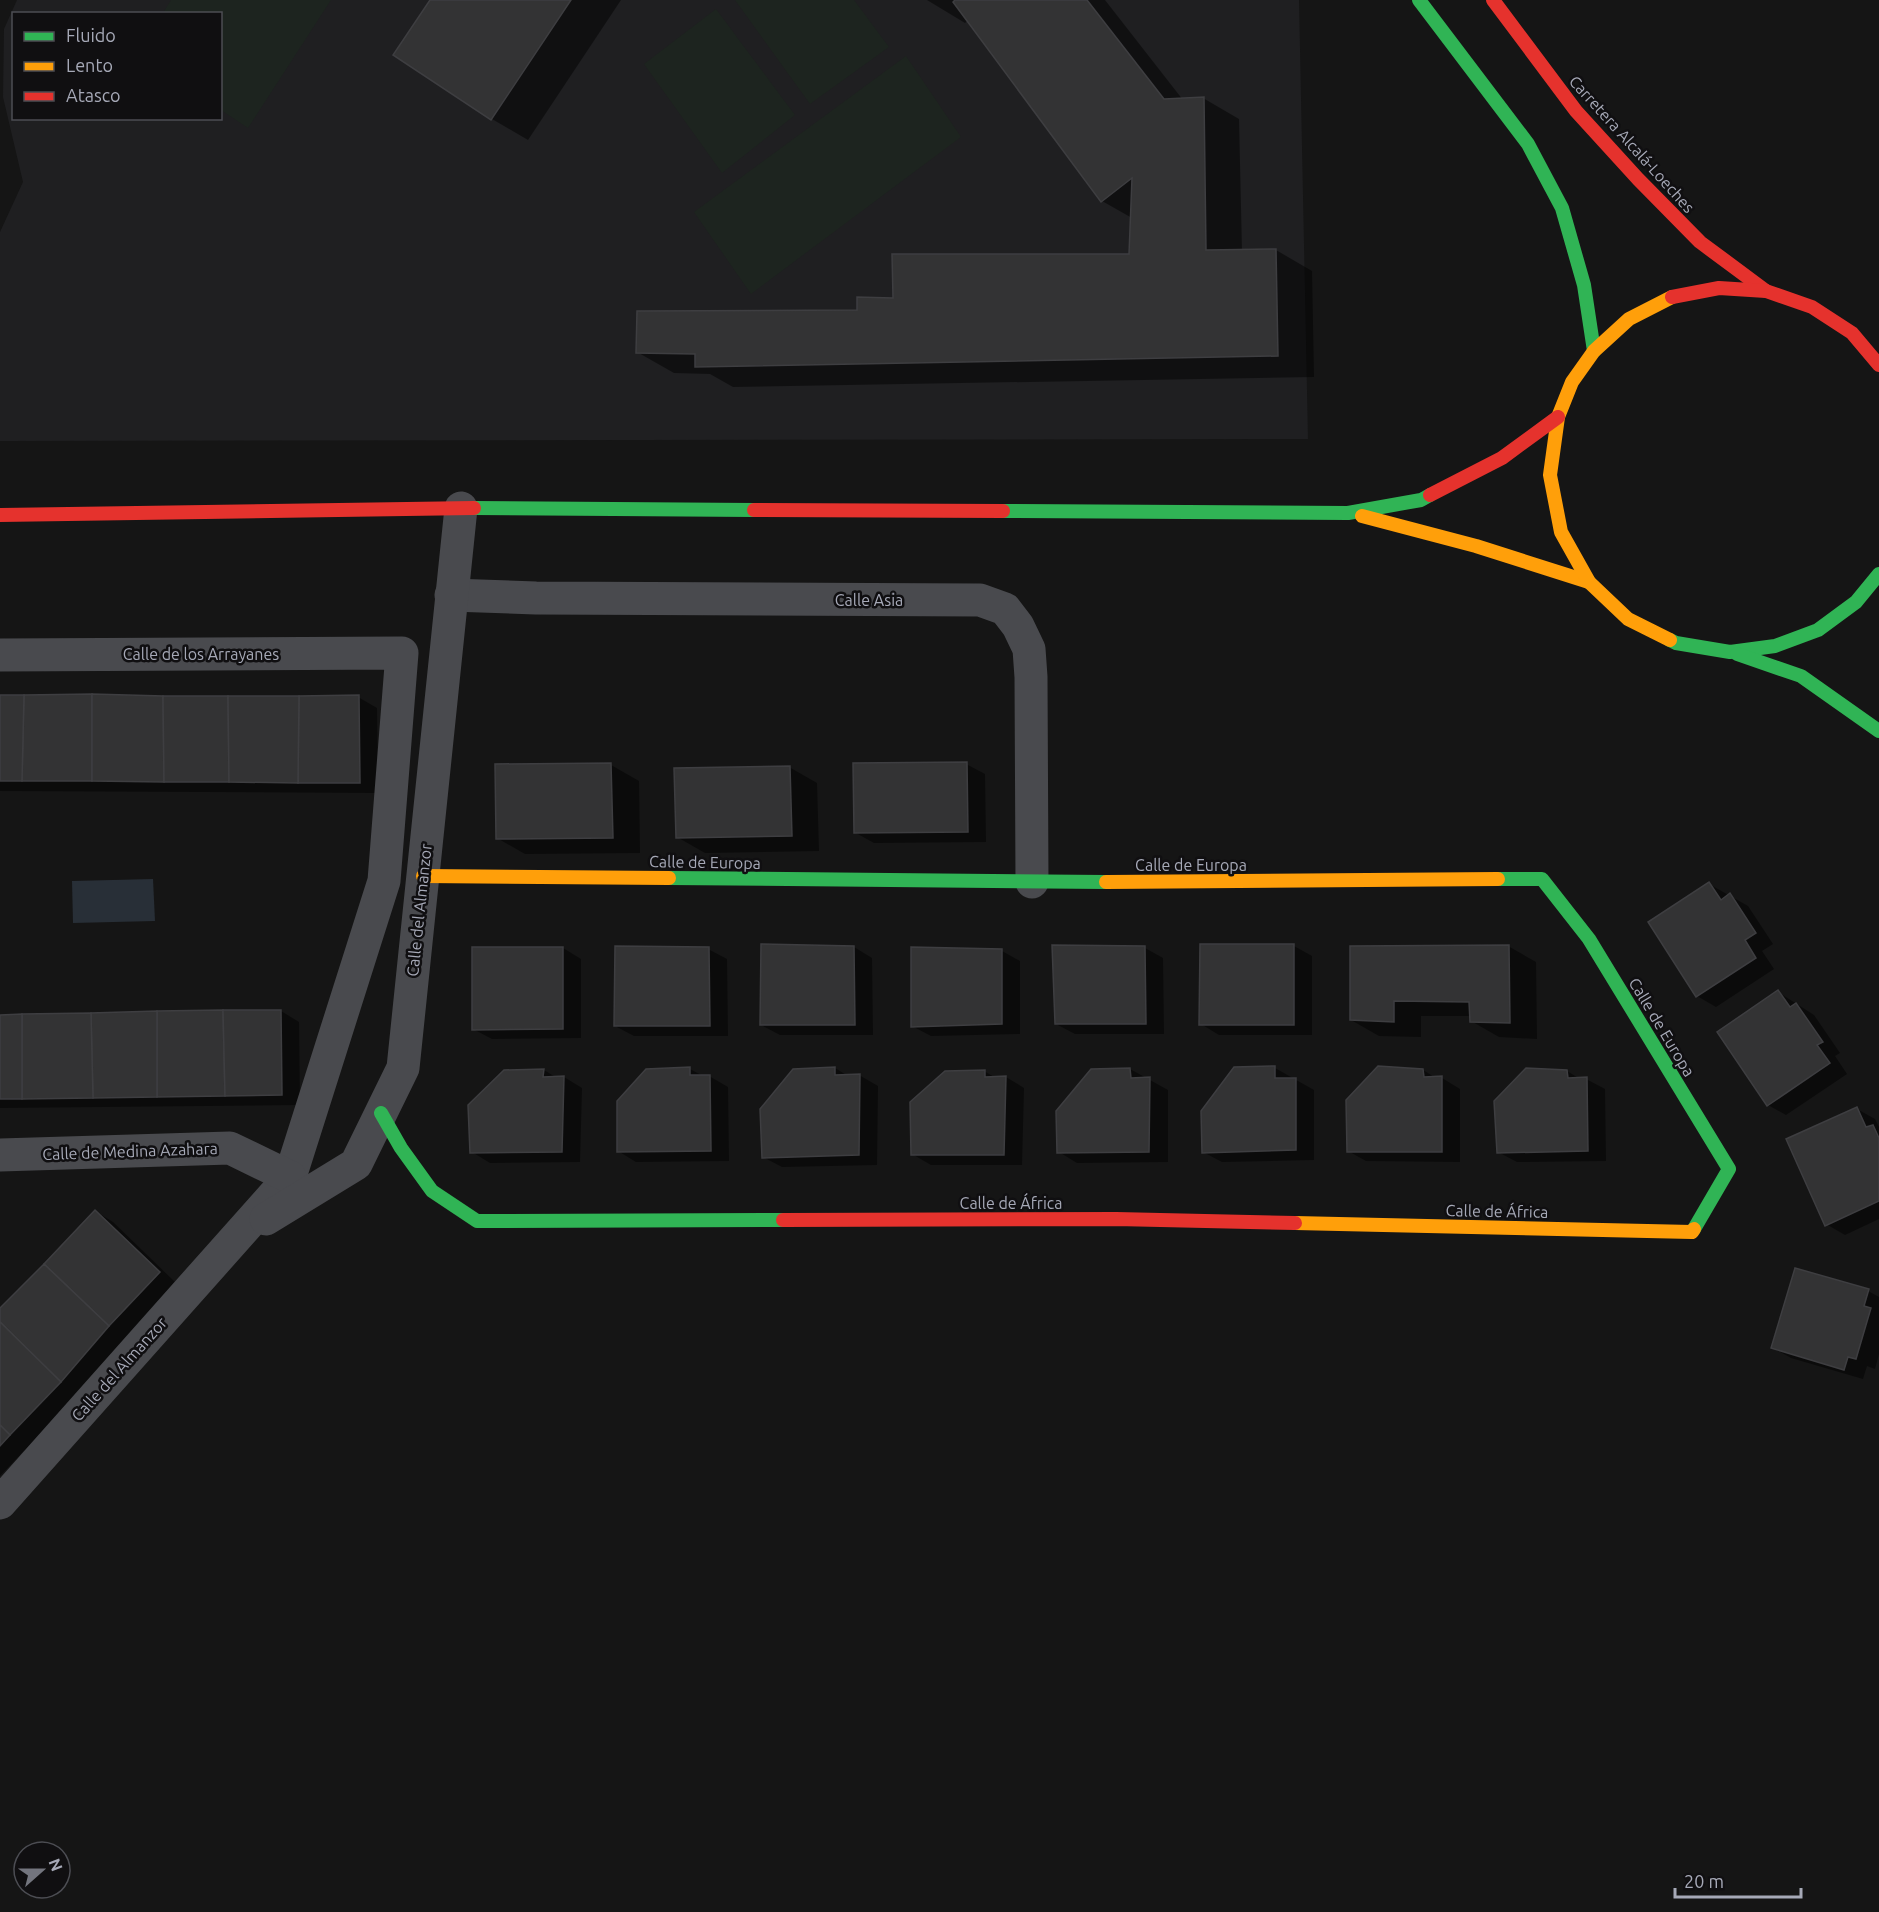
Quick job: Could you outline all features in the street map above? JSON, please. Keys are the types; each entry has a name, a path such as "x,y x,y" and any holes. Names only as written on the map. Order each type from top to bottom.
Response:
{"street":[{"path":"1419,0 1528,144 1562,208 1584,285 1594,351"},
{"name":"Carretera Alcalá-Loeches","path":"1493,0 1575,111 1638,179 1701,242 1766,291"},
{"path":"1879,365 1852,333 1820,312 1766,291 1719,288 1672,297 1629,319 1594,351 1572,382 1558,417 1550,475 1561,532 1589,582 1628,619 1677,643 1730,651 1801,676 1879,731"},
{"path":"0,515 461,508 1348,513 1421,500 1502,458 1558,417"},
{"name":"Calle del Almanzor","path":"237,1236 356,1164 403,1068 461,508"},
{"path":"1348,513 1482,547 1589,582"},
{"path":"1730,651 1775,646 1818,630 1856,602 1879,574"},
{"name":"Calle Asia","path":"451,596 980,600 1005,609 1018,626 1029,649 1032,882"},
{"name":"Calle del Almanzor","path":"0,1503 290,1177 384,881 402,653"},
{"name":"Calle de los Arrayanes","path":"0,655 402,653"},
{"name":"Calle de Europa","path":"423,876 1032,882 1542,879 1589,939 1729,1169 1692,1232"},
{"name":"Calle de África","path":"381,1113 400,1148 432,1191 477,1221 1116,1219 1692,1232"},
{"name":"Calle de Medina Azahara","path":"0,1155 230,1148 290,1177"}],"shaded area":[{"path":"17,0 1299,0 1308,439 0,441 0,232 23,182 3,97 4,29"},
{"path":"171,0 331,0 248,128 222,111 222,12 164,12"},
{"path":"735,0 854,0 889,47 810,104"},
{"path":"716,9 795,115 722,173 644,64"},
{"path":"906,56 961,137 751,294 694,212"},
{"path":"153,879 155,921 73,923 72,881"}],"building":[{"path":"430,0 571,0 491,120 393,55"},
{"path":"955,0 1087,0 1164,99 1204,97 1206,250 1276,249 1278,356 695,367 695,354 636,353 637,311 857,310 857,297 893,298 892,254 1129,254 1132,178 1101,202 953,2"},
{"path":"92,694 92,781 22,781 24,695"},
{"path":"92,694 163,696 164,782 92,781"},
{"path":"0,695 24,695 22,781 0,781"},
{"path":"359,695 360,783 298,783 299,696"},
{"path":"163,696 228,696 229,782 164,782"},
{"path":"228,696 299,696 298,783 229,782"},
{"path":"967,762 968,832 854,833 853,763"},
{"path":"611,763 613,838 496,839 495,764"},
{"path":"790,766 792,836 676,838 674,768"},
{"path":"1709,882 1721,900 1730,893 1756,933 1745,940 1756,958 1696,997 1648,922"},
{"path":"761,944 854,946 855,1025 760,1025"},
{"path":"1200,944 1294,944 1294,1025 1199,1025"},
{"path":"1052,945 1145,946 1146,1024 1055,1024"},
{"path":"1509,945 1510,1023 1470,1022 1469,1002 1394,1001 1394,1022 1350,1020 1350,946"},
{"path":"615,946 709,947 710,1026 614,1026"},
{"path":"472,947 563,947 563,1029 472,1030"},
{"path":"911,947 1002,949 1002,1024 911,1027"},
{"path":"1778,990 1790,1007 1796,1003 1823,1042 1817,1045 1830,1063 1767,1106 1717,1032"},
{"path":"223,1010 225,1096 157,1097 157,1011"},
{"path":"223,1010 281,1010 282,1095 225,1096"},
{"path":"157,1011 157,1097 93,1098 91,1013"},
{"path":"91,1013 93,1098 22,1099 22,1014"},
{"path":"22,1014 22,1099 0,1099 0,1015"},
{"path":"1275,1066 1275,1078 1296,1078 1296,1150 1202,1153 1201,1111 1234,1067"},
{"path":"1378,1066 1423,1069 1424,1077 1442,1076 1442,1152 1347,1152 1346,1100"},
{"path":"690,1067 690,1075 710,1075 711,1151 617,1152 617,1101 646,1069"},
{"path":"835,1067 835,1075 860,1074 859,1155 762,1158 760,1109 793,1069"},
{"path":"1130,1068 1131,1078 1150,1077 1149,1152 1057,1153 1056,1111 1091,1069"},
{"path":"1526,1068 1567,1070 1568,1078 1587,1077 1588,1151 1497,1153 1494,1101"},
{"path":"544,1069 543,1077 564,1076 562,1152 470,1153 468,1105 504,1070"},
{"path":"985,1070 985,1077 1006,1076 1004,1155 911,1155 910,1102 945,1071"},
{"path":"1857,1107 1866,1127 1873,1125 1879,1138 1879,1201 1825,1226 1786,1139"},
{"path":"95,1210 160,1272 109,1326 44,1264"},
{"path":"44,1264 109,1326 61,1382 0,1322 0,1308"},
{"path":"1795,1268 1869,1289 1864,1306 1871,1308 1856,1359 1848,1357 1844,1370 1771,1348"},
{"path":"0,1322 61,1382 10,1435 0,1425"},
{"path":"0,1425 10,1435 0,1446"}],"traffic: fast":[{"path":"1419,0 1528,144 1562,208 1584,285 1594,351"},
{"path":"1003,511 1348,513 1421,500 1430,495"},
{"path":"474,508 754,510"},
{"path":"1670,640 1730,652 1775,646 1818,630 1856,602 1879,574"},
{"path":"1737,654 1801,676 1879,731"},
{"path":"669,878 1106,882"},
{"path":"1498,879 1542,879 1589,939 1729,1169 1694,1229"},
{"path":"381,1113 401,1148 432,1191 477,1221 783,1220"}],"traffic: slow":[{"path":"1670,640 1628,619 1589,582 1561,532 1550,475 1558,417 1572,382 1594,351 1629,319 1672,297"},
{"path":"1362,516 1476,546 1589,582"},
{"path":"423,876 669,878"},
{"path":"1106,882 1498,879"},
{"path":"1295,1223 1692,1232 1694,1229"}],"traffic: jam":[{"path":"1493,0 1576,111 1638,179 1700,242 1766,291"},
{"path":"1672,297 1719,288 1766,291 1812,307 1852,333 1879,365"},
{"path":"1430,495 1502,458 1558,417"},
{"path":"0,515 474,508"},
{"path":"754,510 1003,511"},
{"path":"783,1220 1116,1219 1295,1223"}]}
